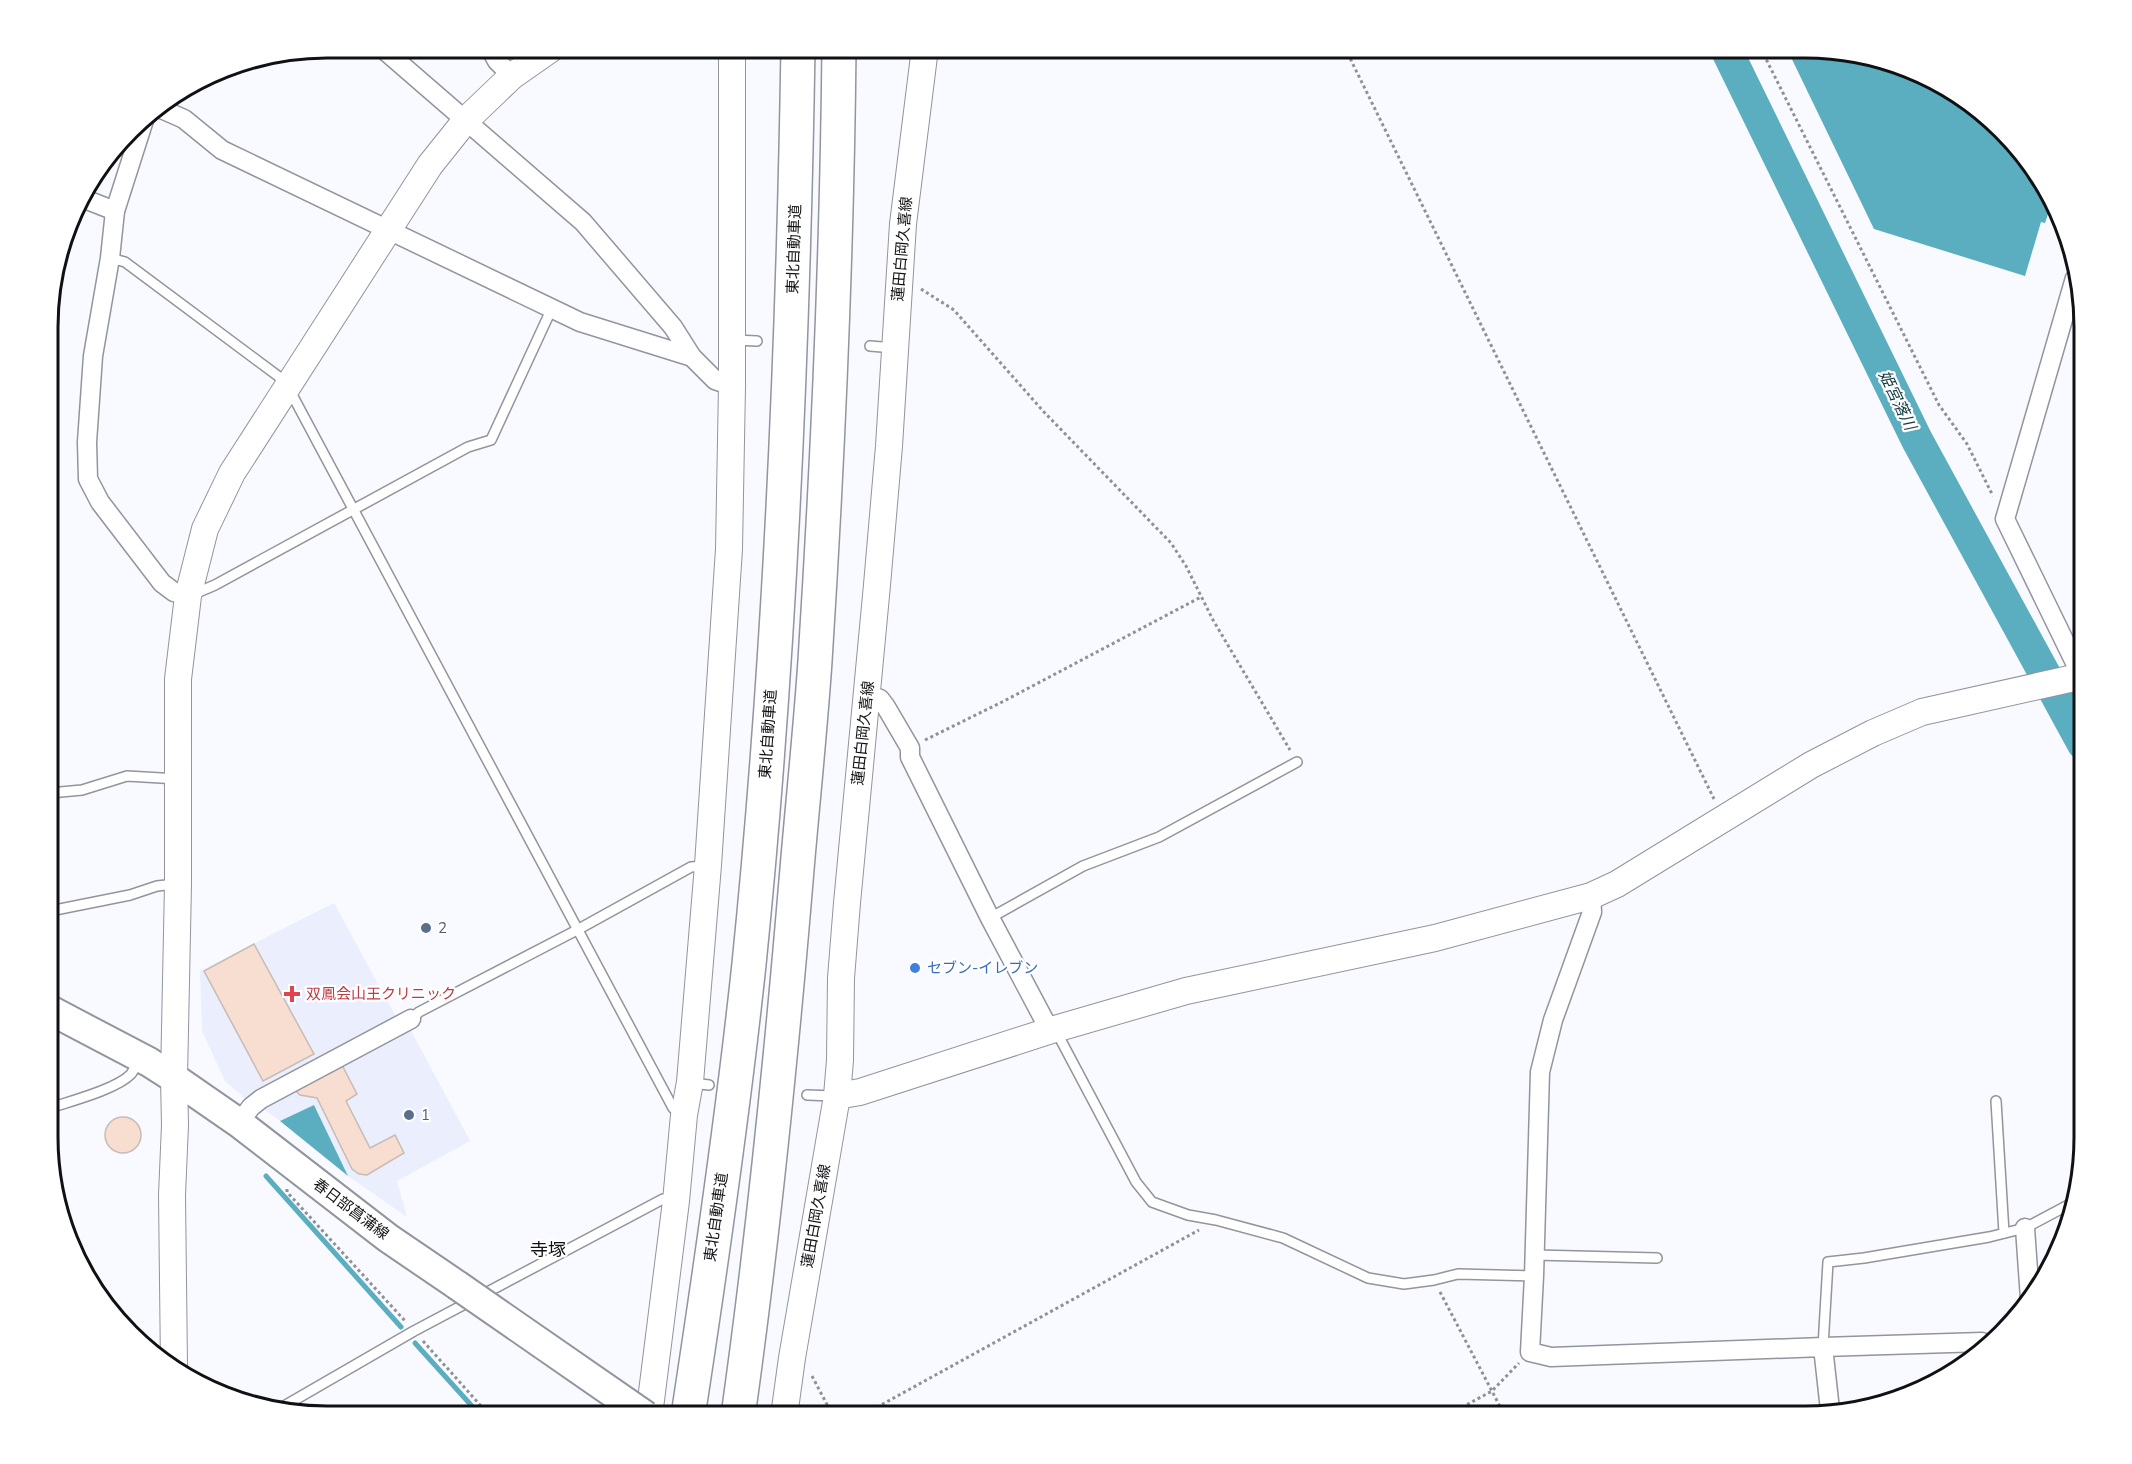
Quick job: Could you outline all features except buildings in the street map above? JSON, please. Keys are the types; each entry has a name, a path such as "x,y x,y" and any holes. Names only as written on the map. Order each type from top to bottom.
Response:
{"highway":[{"name":"東北自動車道","path":"689,1406 740,1035 768,744 790,378 798,58"},
{"path":"739,1406 776,1116 814,663 828,438 839,58"}],"main road":[{"name":"春日部菖蒲線","path":"58,1015 141,1058 174,1078 239,1123 388,1238 633,1406"}],"street":[{"path":"394,58 583,222 673,327 692,357 715,380 732,386"},
{"path":"495,58 512,76"},
{"path":"174,1357 171,1195 175,1125 178,679 188,596 205,529 232,473 430,165 466,120 512,76 538,58"},
{"path":"649,1406 684,1115 700,1084 708,865 729,549 732,386 732,58"},
{"name":"蓮田白岡久喜線","path":"785,1406 837,1096 841,978 847,903 888,458 909,170 924,58"},
{"path":"167,112 184,119 222,150 580,322 692,357"},
{"path":"139,135 115,211 110,258 93,356 87,442 88,479 100,502 162,583 174,592 188,596"},
{"path":"90,201 115,211"},
{"path":"2071,292 2005,519 2073,657"},
{"path":"837,1096 861,1092 1052,1030 1186,990 1435,938 1591,896 1617,884 1811,765 1873,733 1922,712 2073,679"},
{"path":"867,694 880,699 909,748 910,757 990,918 1052,1030"},
{"path":"1591,896 1593,912 1553,1020 1540,1072 1530,1352 1551,1357 1978,1342"},
{"path":"239,1123 251,1107 261,1099 411,1019"},
{"path":"2025,1228 2029,1284"},
{"path":"1823,1347 1829,1404"}],"lane":[{"path":"110,258 125,262 153,282 278,376 288,387 673,1108 684,1115"},
{"path":"188,596 215,585 468,447 491,440 552,308"},
{"path":"732,340 757,341"},
{"path":"870,346 895,348"},
{"path":"990,918 1083,866 1159,837 1297,762"},
{"path":"58,792 82,790 128,776 179,779"},
{"path":"411,1019 419,1012 577,930 691,867 708,865"},
{"path":"58,909 130,895 157,886 178,884"},
{"path":"1052,1030 1136,1182 1152,1202 1188,1215 1283,1238 1368,1278 1404,1284 1458,1274 1534,1276"},
{"path":"58,1105 123,1081 131,1074 141,1058"},
{"path":"807,1095 837,1096"},
{"path":"1996,1101 2004,1233"},
{"path":"290,1403 414,1331 663,1199 675,1201"},
{"path":"1823,1347 1828,1262 1864,1258 2004,1233 2025,1228 2064,1208"},
{"path":"1535,1255 1657,1258"}],"path":[{"path":"1350,58 1715,801 1726,818"},
{"path":"1766,58 1940,405 1967,444 2005,519"},
{"path":"899,283 919,288 954,310 1044,412 1171,543 1186,566 1213,620 1297,762"},
{"path":"909,748 1202,597"},
{"path":"298,1169 287,1181 287,1192 480,1406"},
{"path":"879,1406 1216,1220"},
{"path":"1434,1280 1500,1406"},
{"path":"1464,1406 1492,1391 1530,1352"},
{"path":"792,1358 806,1364 828,1406"}],"shaded area":[{"name":"双鳳会山王クリニック","path":"334,903 396,1017 248,1101 225,1081 202,1031 200,971"},
{"name":"双鳳会山王クリニック","path":"409,1027 470,1141 397,1181 407,1217 348,1176 314,1105 280,1121 260,1106"}],"water":[{"path":"1791,58 1839,61 1874,68 1923,86 1954,104 1982,125 2007,150 2028,178 2048,214 2045,223 2041,222 2025,276 1874,229"},
{"path":"314,1105 348,1176 280,1121"}],"waterway":[{"name":"姫宮落川","path":"1730,58 1917,440 2073,726"},
{"path":"266,1176 401,1327"},
{"path":"415,1343 472,1406"}],"place":[{"name":"2","path":"426,928"},
{"name":"セブン-イレブン","path":"915,968"},
{"name":"双鳳会山王クリニック","path":"292,994"},
{"name":"1","path":"409,1115"}],"district":[{"name":"寺塚","path":"548,1250"}]}
